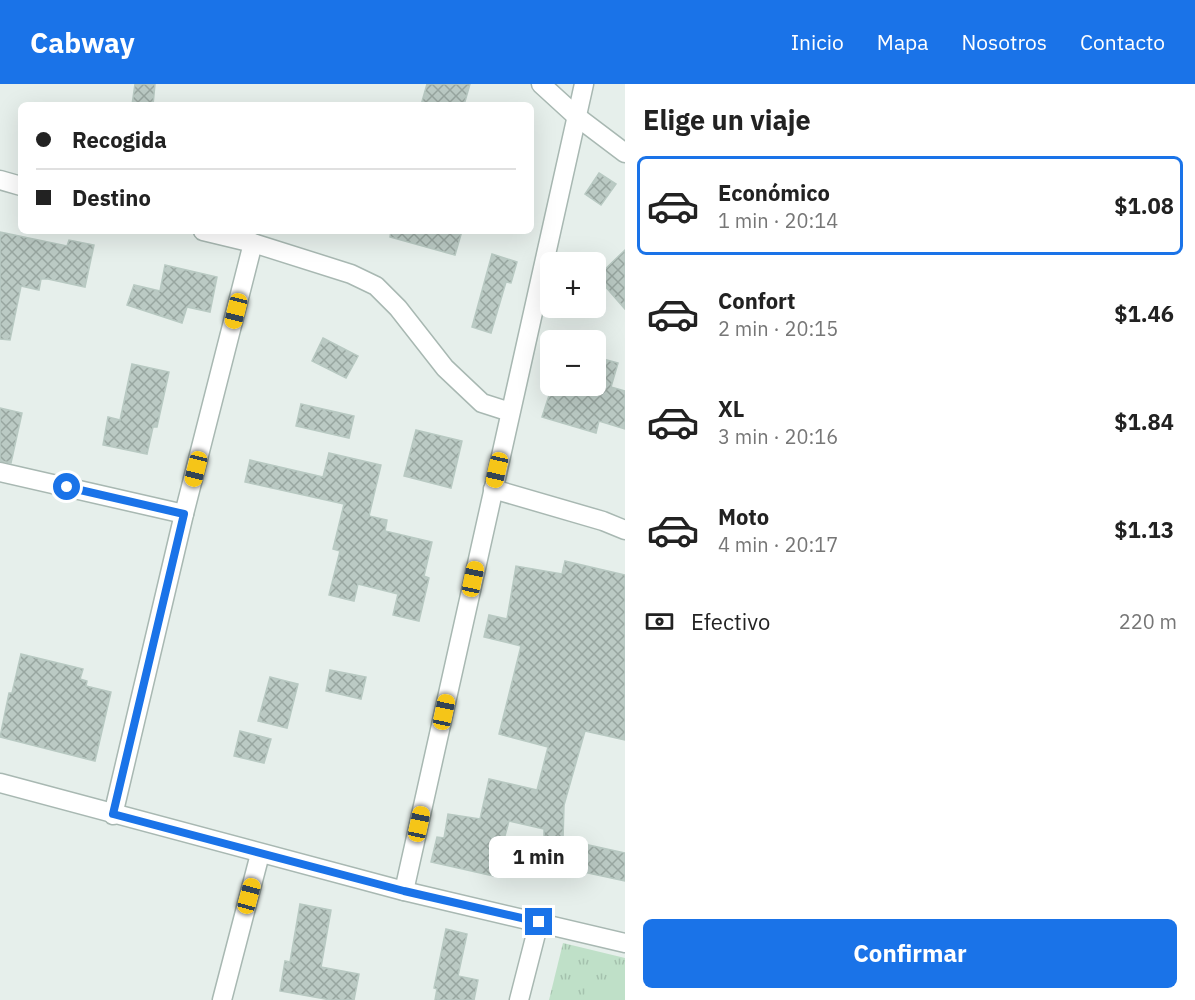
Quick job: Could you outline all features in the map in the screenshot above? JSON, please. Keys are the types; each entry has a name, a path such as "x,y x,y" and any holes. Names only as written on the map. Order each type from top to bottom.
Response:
{"street":[{"path":"541,84 576,116 625,153"},
{"path":"404,891 584,84"},
{"path":"0,180 18,185"},
{"path":"216,234 253,243 351,274 376,286 398,308 445,368 474,396 482,403 510,412"},
{"path":"113,814 184,514 253,243"},
{"path":"0,472 184,514"},
{"path":"493,489 603,521 625,530"},
{"path":"0,783 260,854 625,944"},
{"path":"222,1000 260,854"},
{"path":"519,1000 539,922"}],"green space":[{"path":"563,943 625,958 625,1000 549,1000"},
{"path":"589,978 625,987 625,1000 583,1000"}],"building":[{"path":"135,84 155,84 153,102 132,102"},
{"path":"427,84 470,84 465,102 422,102"},
{"path":"599,173 616,184 601,205 585,194"},
{"path":"0,232 67,246 69,240 94,245 85,287 48,279 41,279 39,290 21,286 10,340 0,339"},
{"path":"390,234 461,234 455,255 390,237"},
{"path":"625,250 625,309 606,287 606,268"},
{"path":"492,254 517,262 511,283 506,282 491,333 472,327"},
{"path":"165,265 217,277 210,312 187,307 182,323 127,305 134,285 160,291"},
{"path":"323,338 358,356 346,378 312,361"},
{"path":"606,360 618,363 611,387 625,391 625,429 599,421 596,433 542,417 549,396 606,396"},
{"path":"132,364 169,372 157,427 153,427 147,454 103,445 108,417 120,420"},
{"path":"301,404 354,416 349,438 296,426"},
{"path":"0,408 22,413 11,463 0,461"},
{"path":"416,430 462,441 451,488 404,476"},
{"path":"329,453 381,465 369,516 387,520 385,531 432,542 424,576 429,578 419,621 393,615 398,594 358,584 354,601 329,595 340,551 333,549 344,504 245,482 250,460 323,477"},
{"path":"565,561 625,575 625,740 585,731 564,805 563,840 544,840 544,829 509,821 494,876 431,862 437,837 444,838 448,814 480,819 489,779 537,790 548,747 499,734 521,646 484,637 489,615 507,619 516,566 562,574"},
{"path":"21,654 83,669 80,679 87,681 86,686 111,692 95,761 0,737 9,693 12,693"},
{"path":"330,670 366,677 361,699 326,691"},
{"path":"270,677 298,684 287,728 258,721"},
{"path":"240,731 271,739 264,763 234,756"},
{"path":"566,840 625,853 625,881 560,867"},
{"path":"300,904 331,910 321,967 359,974 354,1000 331,1000 280,991 285,961 290,962"},
{"path":"446,929 467,934 458,976 478,980 474,1000 435,1000 437,989 434,988"}],"route":[{"path":"67,487 184,514 113,814 404,891 539,922"}]}
